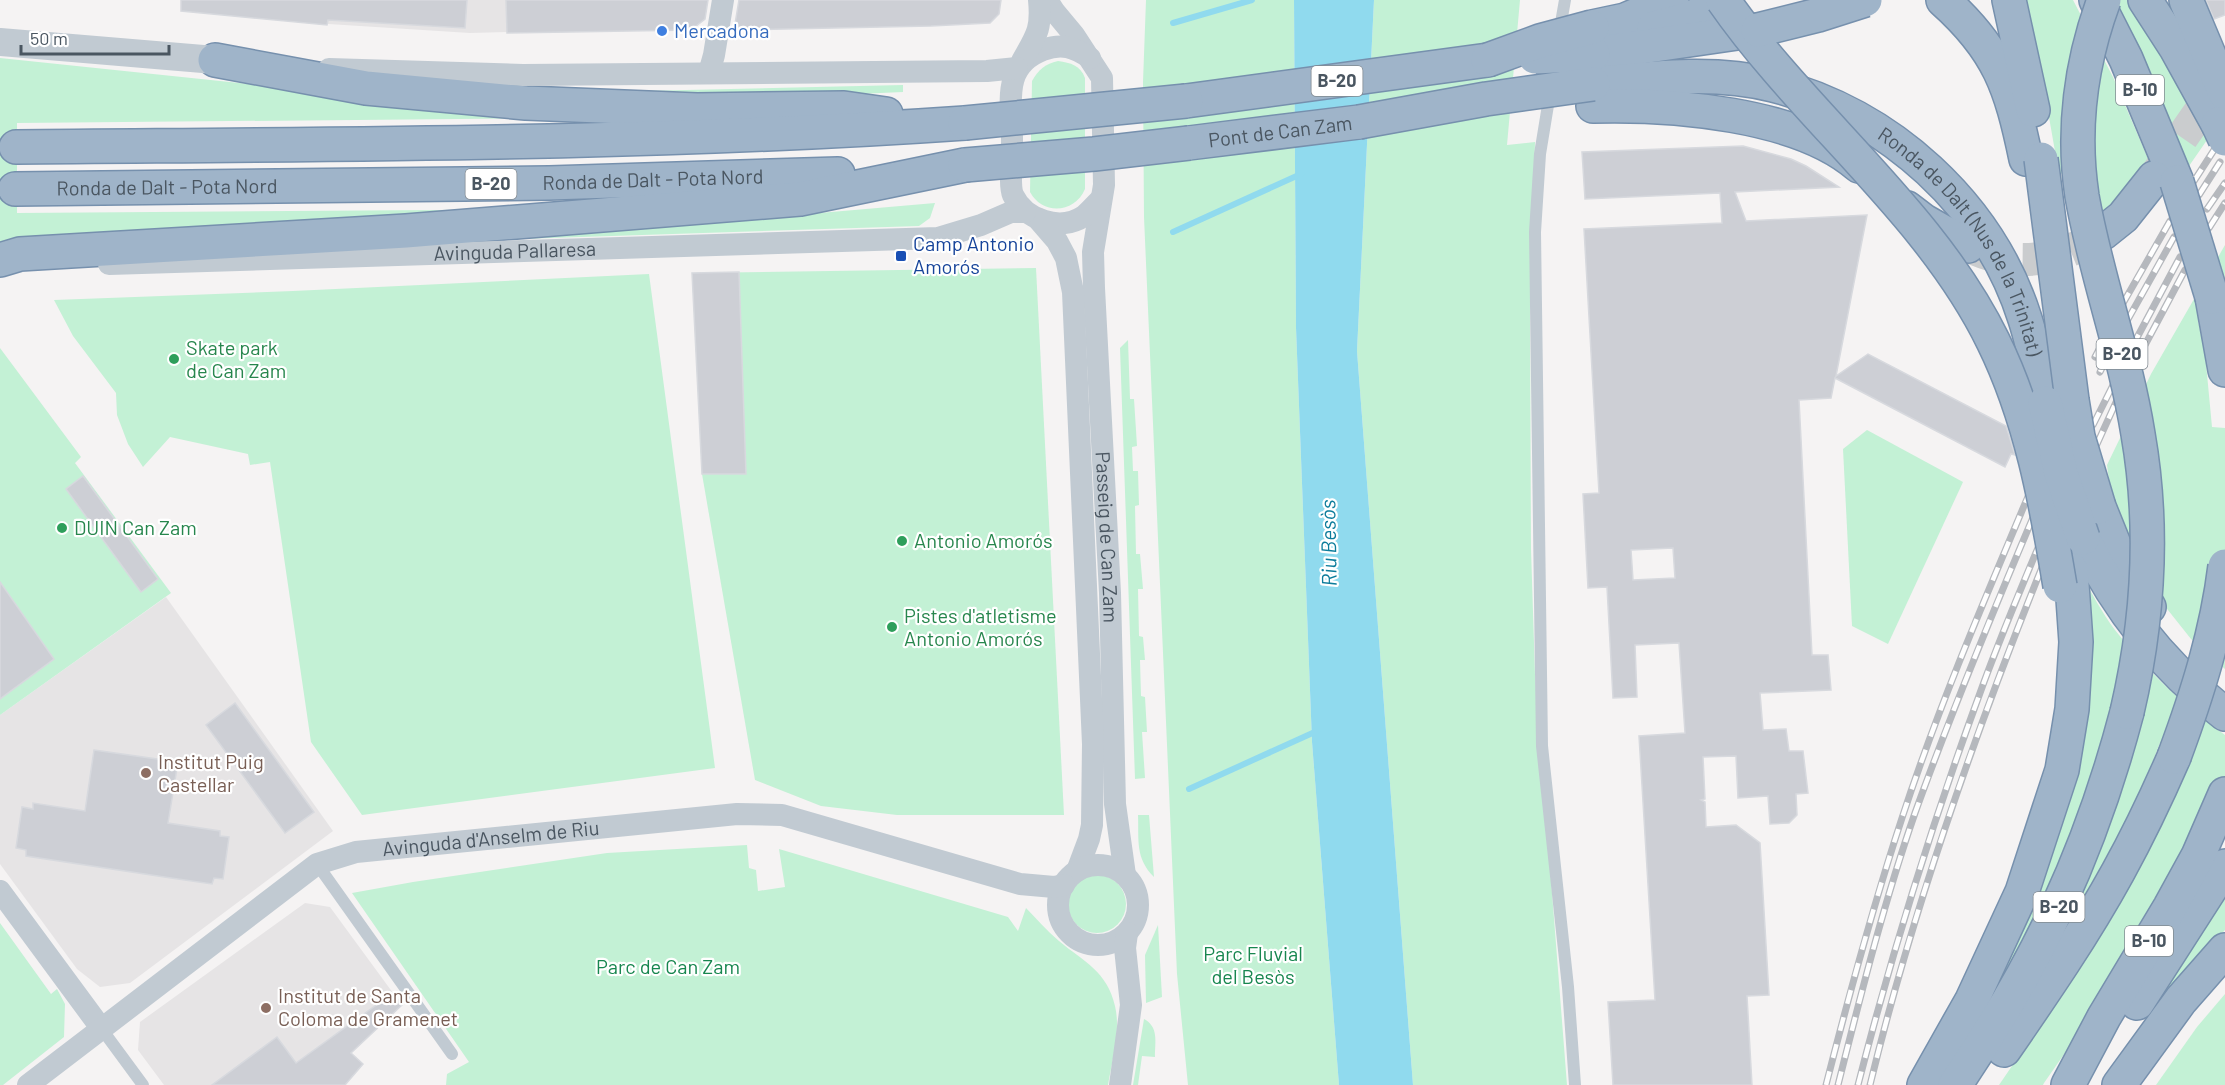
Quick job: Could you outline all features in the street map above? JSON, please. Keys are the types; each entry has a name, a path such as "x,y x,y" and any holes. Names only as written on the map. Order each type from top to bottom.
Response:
{"highway":[{"path":"1593,62 1625,20 1672,0"},
{"path":"1593,62 1672,24 1708,11 1725,0 1779,73 1917,229 1980,316 2006,369 2028,429 2066,578"},
{"path":"1593,62 1758,30 1808,18 1865,0"},
{"path":"1943,0 1977,33 2001,71 2033,159"},
{"path":"2009,0 2030,92 2033,159 2059,301 2078,436 2099,507 2122,564 2162,626 2188,655 2225,687"},
{"name":"B-10","path":"2096,0 2126,59 2166,180 2212,297 2225,370"},
{"name":"B-20","path":"1955,1085 2004,1011 2054,917 2095,820 2127,712 2139,650 2146,582 2145,489 2132,400 2090,234 2082,194 2079,159 2079,119 2085,65 2104,0"},
{"name":"B-10","path":"2145,0 2223,119"},
{"path":"2186,0 2223,119"},
{"path":"215,60 366,88 526,103 630,108 769,110 844,108 965,123"},
{"name":"B-20","path":"965,123 1096,112 1488,60 1593,62"},
{"path":"1593,62 1637,105 1685,108 1757,121 1812,138 1854,161 1924,221 1968,246"},
{"name":"Pont de Can Zam","path":"965,165 1114,152 1359,122 1493,114 1593,62"},
{"name":"Ronda de Dalt (Nus de la Trinitat)","path":"1593,62 1660,77 1697,76 1773,85 1836,107 1867,124 1897,144 1943,184 1980,228 1994,250 2025,319 2061,473 2083,538 2115,597 2155,650 2180,676 2225,714"},
{"name":"Ronda de Dalt - Pota Nord","path":"16,147 549,142 811,133 965,123"},
{"path":"0,260 20,254 417,230 800,199 965,165"},
{"name":"Ronda de Dalt - Pota Nord","path":"15,189 718,179 832,175 965,165"},
{"path":"2103,233 2166,180"},
{"path":"1924,1085 1972,999 2015,909 2062,770 2060,751 2066,578 2061,473"},
{"path":"1980,1085 2042,995 2105,894 2149,812 2174,757 2202,677 2218,609 2225,566"},
{"name":"B-10","path":"2068,1085 2104,1017 2192,866 2225,794"},
{"path":"2073,1085 2110,1044 2225,866"},
{"path":"2119,1085 2181,1000 2225,950"}],"street":[{"path":"709,73 723,0"},
{"name":"Passeig de Can Zam","path":"1039,0 1041,19 1039,32 1020,65 1011,87 1012,194 1057,242 1066,258 1073,292 1093,744 1092,825 1089,839 1066,886"},
{"name":"Passeig de Can Zam","path":"1047,0 1091,59 1102,78 1104,185 1093,252 1093,276 1110,593 1115,804 1125,875"},
{"path":"0,42 310,68 523,75 987,71 1020,65 1036,52 1061,46 1070,47 1091,59"},
{"name":"Avinguda Pallaresa","path":"0,267 938,238 981,225 1011,212 1057,223 1076,219 1084,215 1100,200"},
{"name":"Avinguda d'Anselm de Riu","path":"28,1085 317,864 356,852 737,814 782,815 1020,884 1066,886"},
{"path":"1099,865 1125,875 1134,886 1139,904 1136,920 1127,933 1115,941 1103,945 1082,942 1065,927 1066,886 1099,865"},
{"path":"0,891 101,1028"},
{"path":"1120,1085 1131,1005 1125,948 1127,933"}],"lane":[{"path":"1565,0 1540,154 1535,232 1542,734 1568,987 1575,1085"},
{"path":"317,864 452,1054"},
{"path":"101,1028 143,1085"}],"shaded area":[{"path":"299,0 506,0 507,32 470,33 297,22"},
{"name":"Institut Puig Castellar","path":"166,597 333,831 130,983 100,987 77,969 0,864 0,715"},
{"name":"Institut de Santa Coloma de Gramenet","path":"305,903 330,907 393,993 296,1063 277,1037 212,1085 164,1085 138,1050 140,1022"}],"green space":[{"name":"Parc Fluvial del Besòs","path":"1146,0 1294,0 1296,328 1312,742 1339,1085 1188,1085 1177,974 1144,217 1143,82"},
{"path":"1374,0 1520,0 1507,145 1535,142 1530,312 1531,549 1535,675 1567,1085 1413,1085 1357,351"},
{"path":"2024,0 2073,0 2113,77 2152,168 2101,226 2064,173 2059,174 2037,49"},
{"path":"2110,0 2127,0 2174,77 2207,140 2189,166 2161,104"},
{"path":"0,58 575,118 17,123 17,213 571,209 0,246"},
{"path":"1058,61 1074,65 1085,78 1085,189 1074,203 1067,207 1050,208 1036,200 1030,192 1032,81 1043,68"},
{"path":"903,85 903,92 748,99 551,93"},
{"path":"935,203 930,218 919,226 520,239"},
{"path":"2225,245 2225,289 2222,280 2198,321 2205,353 2212,427 2225,428 2225,669 2191,639 2160,600 2131,550 2111,496 2107,465 2151,374"},
{"name":"Pistes d'atletisme Antonio Amorós","path":"1036,268 1064,815 897,815 821,806 755,780 702,474 692,273"},
{"path":"649,274 715,768 362,815 311,742 270,462 250,465 248,454 170,437 143,467 128,444 117,415 116,393 73,336 54,300"},
{"path":"1128,340 1130,399 1134,399 1137,446 1132,447 1133,471 1138,471 1139,505 1135,506 1136,554 1140,554 1143,589 1138,589 1139,636 1143,637 1145,660 1140,660 1141,696 1145,697 1147,732 1142,732 1145,778 1135,779 1120,348"},
{"name":"DUIN Can Zam","path":"0,348 81,457 75,463 171,593 0,715"},
{"path":"1867,430 1963,482 1888,644 1852,626 1843,449"},
{"path":"2081,575 2101,610 2127,645 2180,700 2225,735 2225,790 2198,824 2090,1017 2043,1085 1999,1085 2053,1006 2187,765 2160,743 2117,838 2065,928 2084,804 2037,917 1983,1018 2017,924"},
{"path":"1138,815 1149,815 1154,877 1141,856 1138,841"},
{"name":"Parc de Can Zam","path":"747,845 749,868 756,870 758,891 785,887 779,849 1008,917 1018,931 1026,908 1055,937 1093,968 1111,994 1117,1016 1117,1026 1108,1085 446,1085 447,1074 469,1062 352,893 607,853"},
{"path":"1091,875 1103,875 1118,883 1126,898 1126,910 1118,925 1103,933 1091,933 1076,925 1068,910 1068,898 1076,883"},
{"path":"2225,898 2225,930 2153,1014 2150,1013"},
{"path":"0,923 51,994 57,989 65,1004 64,1037 3,1085 0,1085"},
{"path":"1158,925 1162,997 1146,1003 1145,955"},
{"path":"2225,994 2225,1085 2156,1085 2197,1027"},
{"path":"1144,1019 1149,1022 1154,1031 1155,1057 1142,1056 1138,1085 1133,1085"}],"water":[{"name":"Riu Besòs","path":"1294,0 1374,0 1357,351 1413,1085 1339,1085 1312,742 1296,328"}],"building":[{"path":"181,0 467,0 465,28 328,20 327,25 181,11"},
{"path":"506,0 708,0 705,19 691,30 507,33"},
{"path":"739,0 1001,0 999,14 990,23 734,30"},
{"path":"2206,0 2225,0 2225,15 2214,19"},
{"path":"1743,146 1791,159 1839,187 1735,192 1746,221 1867,215 1836,376 1868,354 2006,426 2015,455 2011,454 2005,467 1835,378 1831,398 1799,400 1812,655 1828,655 1831,690 1760,693 1763,730 1786,729 1789,751 1803,751 1808,793 1796,794 1797,815 1789,823 1770,824 1768,796 1738,798 1736,756 1703,757 1705,799 1701,800 1705,802 1706,827 1736,825 1760,843 1769,995 1747,996 1752,1085 1613,1085 1608,1002 1655,1000 1639,736 1685,733 1679,643 1635,645 1637,697 1613,698 1607,587 1588,588 1583,494 1599,493 1584,229 1722,223 1720,193 1585,199 1582,152","holes":["1673,548 1675,578 1633,580 1631,550"]},
{"path":"739,272 746,474 702,474 692,273"},
{"path":"83,476 158,579 141,592 66,489"},
{"path":"0,582 54,659 0,699"},
{"path":"235,703 314,812 285,833 206,725"},
{"path":"94,750 178,762 168,823 220,831 220,836 229,837 223,879 214,878 212,884 171,878 26,856 26,850 16,848 22,807 33,809 33,803 85,811"},
{"path":"393,993 402,1005 351,1053 363,1064 345,1085 212,1085 277,1037 296,1063"}],"waterway":[{"path":"1173,23 1252,0"},
{"path":"1173,232 1301,174"},
{"path":"1189,789 1317,731"}],"tunnel":[{"path":"2154,178 2221,81"},
{"path":"1975,249 2009,259 2025,260 2057,255 2103,233"}],"railway":[{"path":"2194,181 2214,150"},
{"path":"2199,195 2220,162"},
{"path":"2207,209 2225,183"},
{"path":"2209,228 2225,203"},
{"path":"2122,305 2170,221"},
{"path":"2127,321 2174,237"},
{"path":"2132,347 2180,257"},
{"path":"2137,360 2185,270"},
{"path":"2095,357 2103,342"},
{"path":"2100,372 2107,358"},
{"path":"2093,425 2114,383"},
{"path":"2097,444 2117,400"},
{"path":"1826,1085 1871,917 1916,776 1964,651 2032,487"},
{"path":"1838,1085 1883,914 1915,813 1974,660 2037,508"},
{"path":"1858,1085 1899,936 1946,790 1995,653 2043,536"},
{"path":"1870,1085 1906,950 1949,817 1996,685 2047,555"}],"place":[{"name":"Mercadona","path":"662,31"},
{"name":"Camp Antonio Amorós","path":"901,256"},
{"name":"Skate park de Can Zam","path":"174,359"},
{"name":"DUIN Can Zam","path":"62,528"},
{"name":"Antonio Amorós","path":"902,541"},
{"name":"Pistes d'atletisme Antonio Amorós","path":"892,627"},
{"name":"Institut Puig Castellar","path":"146,773"},
{"name":"Institut de Santa Coloma de Gramenet","path":"266,1008"}]}
